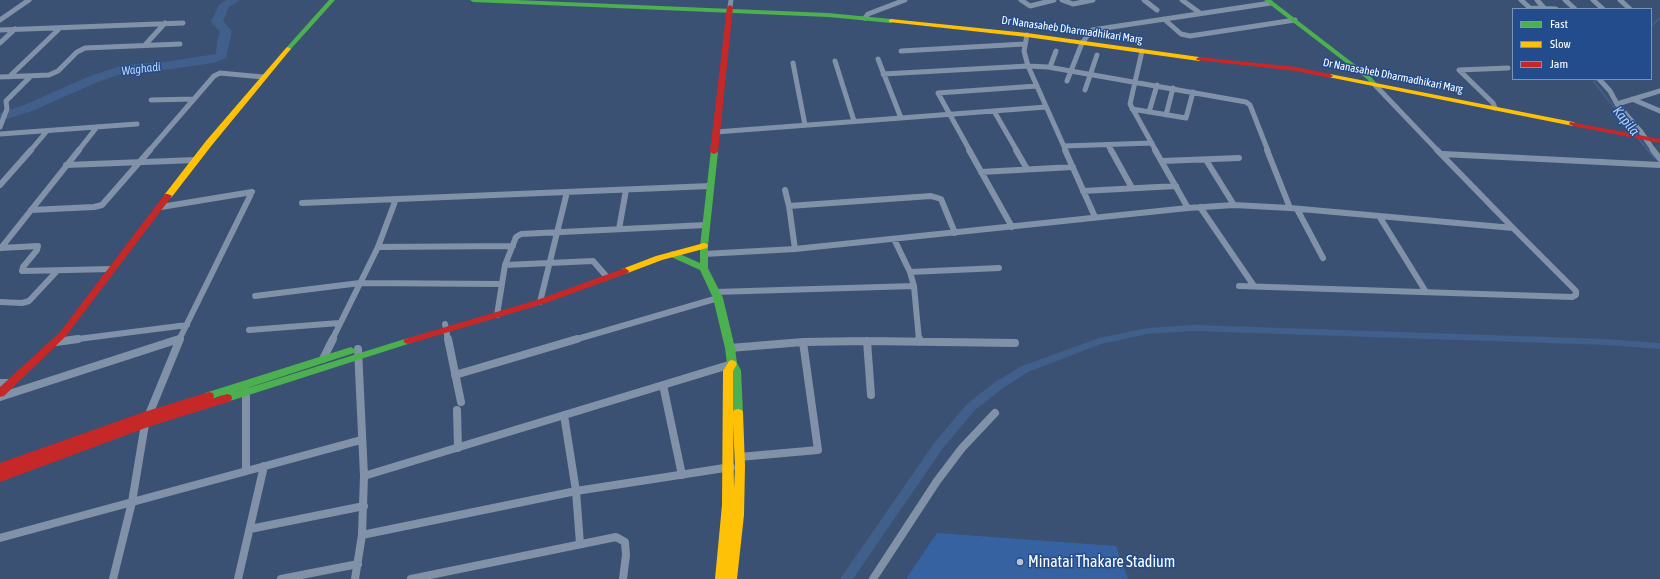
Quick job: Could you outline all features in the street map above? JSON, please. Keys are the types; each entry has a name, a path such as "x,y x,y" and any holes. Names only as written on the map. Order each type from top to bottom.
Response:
{"street":[{"path":"0,20 29,0"},
{"path":"0,393 56,342 196,160 263,77 332,0"},
{"name":"Dr Nanasaheb Dharmadhikari Marg","path":"473,0 730,6"},
{"name":"Dr Nanasaheb Dharmadhikari Marg","path":"570,0 730,6 867,16 1026,36 1083,40 1294,64 1642,135 1660,141"},
{"path":"867,16 903,0"},
{"path":"1021,0 1030,6 1054,0"},
{"path":"1062,0 1073,4 1093,0"},
{"path":"1144,0 1157,10"},
{"path":"1182,0 1200,13"},
{"path":"1521,0 1530,8 1545,8"},
{"path":"1537,0 1545,8"},
{"path":"1565,0 1574,8"},
{"path":"1592,0 1602,8"},
{"path":"1620,0 1629,8"},
{"path":"1067,81 1083,40 1090,31 1269,2 1295,20 1372,81 1513,228 1576,291 1576,295 1572,297 1239,286"},
{"path":"730,6 704,247 704,268 716,295 730,348 732,364 736,370 740,461 738,515 730,579 720,579 727,526 729,467 728,371 732,364"},
{"path":"1164,19 1181,34 1190,36 1295,20"},
{"path":"0,30 183,23"},
{"path":"145,45 165,24"},
{"path":"9,77 60,28"},
{"path":"0,42 15,29"},
{"path":"901,51 1026,36 1024,51 1028,66 1095,217"},
{"name":"Dr Nanasaheb Dharmadhikari Marg","path":"1083,40 1142,51 1296,69 1372,81"},
{"path":"0,77 46,76 53,73 77,52 85,48 180,44"},
{"path":"1142,51 1130,100 1132,109 1188,208"},
{"path":"1050,67 1056,52"},
{"path":"1085,90 1097,55"},
{"path":"878,59 902,118"},
{"path":"835,61 854,122"},
{"path":"793,64 805,125"},
{"path":"884,74 1028,66 1050,67 1243,101 1249,104 1294,208 1323,258"},
{"path":"1494,105 1459,70 1508,68"},
{"path":"31,210 94,207 102,205 217,74 224,73 263,77"},
{"path":"1,126 7,109 6,103 8,99 30,77"},
{"path":"1600,80 1610,91 1617,104 1660,159"},
{"path":"1149,112 1157,85"},
{"path":"1012,228 938,93 1037,86"},
{"path":"1166,115 1174,88"},
{"path":"1617,104 1660,91"},
{"path":"1132,109 1186,118 1193,92"},
{"path":"151,100 194,99"},
{"path":"1632,99 1660,111"},
{"path":"716,132 1046,107"},
{"path":"994,111 1027,169"},
{"path":"0,134 137,124"},
{"path":"1,248 97,127"},
{"path":"0,185 47,130"},
{"name":"Dr Nanasaheb Dharmadhikari Marg","path":"1642,135 1660,136"},
{"path":"1064,146 1152,143"},
{"path":"1108,145 1132,188"},
{"path":"1443,154 1660,165"},
{"path":"1162,162 1239,158"},
{"path":"66,165 196,160"},
{"path":"1206,160 1234,205"},
{"path":"981,172 1073,167"},
{"path":"302,203 710,186"},
{"path":"1084,191 1176,186"},
{"path":"619,229 626,190"},
{"path":"785,190 789,206 795,249"},
{"path":"113,579 132,502 145,424 148,415 180,339 252,192 161,207"},
{"path":"541,299 556,232 567,192"},
{"path":"789,206 931,196 941,199 955,233"},
{"path":"323,360 339,322 378,247 396,199"},
{"path":"0,477 145,424 246,392 358,353 541,299 666,252 704,247 795,249 1012,228 1095,217 1200,206 1234,205 1294,208 1513,228"},
{"path":"1200,206 1254,286"},
{"path":"1379,216 1426,292"},
{"path":"498,312 505,265 516,238 521,234 706,225"},
{"path":"894,239 910,272 914,286 918,310 919,342"},
{"path":"1,248 38,246 37,250 23,267 22,271 112,269"},
{"path":"378,247 513,246"},
{"path":"606,275 672,254 704,247"},
{"path":"672,254 704,268"},
{"path":"505,265 593,261 606,275"},
{"path":"910,272 999,268"},
{"path":"0,302 22,303 29,301 57,271"},
{"path":"255,296 360,283 501,284"},
{"path":"455,375 716,295 914,286"},
{"path":"249,330 339,322"},
{"path":"56,342 187,325"},
{"path":"445,327 461,402"},
{"path":"0,397 180,339"},
{"path":"730,348 803,342 867,341 1016,343"},
{"path":"867,341 871,394"},
{"path":"362,535 576,492 729,467 740,461 818,450 803,342"},
{"path":"0,468 148,415 323,360 358,353"},
{"path":"355,579 362,535 364,506 358,353"},
{"path":"364,476 732,364"},
{"path":"0,383 10,383"},
{"path":"663,385 682,475"},
{"path":"246,392 246,470"},
{"path":"457,410 458,448"},
{"path":"873,579 937,481 962,448 994,413"},
{"path":"564,415 576,492 580,544"},
{"path":"0,538 361,440"},
{"path":"238,579 264,466"},
{"path":"250,529 364,506"},
{"path":"411,579 616,537 625,542 626,555 623,579"},
{"path":"281,579 358,564"}],"shaded area":[{"name":"Minatai Thakare Stadium","path":"937,533 1116,546 1128,579 906,579"}],"waterway":[{"name":"Waghadi","path":"0,117 28,108 94,79 128,68 163,66 214,59 222,56 223,41 226,31 217,22 224,5 235,0"},
{"name":"Kapila","path":"1652,25 1660,18"},
{"name":"Kapila","path":"1595,80 1594,82 1636,135"},
{"name":"Kapila","path":"1639,139 1649,151"},
{"name":"Kapila","path":"1648,150 1655,158"},
{"path":"846,579 939,445 971,407 999,385 1025,369 1099,341 1147,331 1194,328 1607,342 1660,346"}],"traffic: fast":[{"path":"288,49 332,0"},
{"path":"473,0 828,15 891,21"},
{"path":"1267,0 1369,78 1375,85"},
{"path":"714,152 704,246 704,268 718,298 730,348 732,364 736,370 738,413"},
{"path":"672,254 704,268"},
{"path":"227,398 408,341"},
{"path":"209,396 351,351"}],"traffic: slow":[{"path":"891,21 1027,35 1199,59"},
{"path":"168,196 209,143 288,49"},
{"path":"1330,76 1573,124"},
{"path":"625,271 659,258 704,246"},
{"path":"721,579 728,505 728,371 732,364"},
{"path":"731,579 738,515 740,466 738,413"}],"traffic: jam":[{"path":"714,152 730,7"},
{"path":"1199,59 1296,69 1330,76"},
{"path":"1573,124 1660,141"},
{"path":"0,393 63,334 168,196"},
{"path":"408,341 540,302 625,271"},
{"path":"0,468 148,415 209,396"},
{"path":"0,477 145,424 227,398"}],"place":[{"name":"Minatai Thakare Stadium","path":"1020,562"}]}
